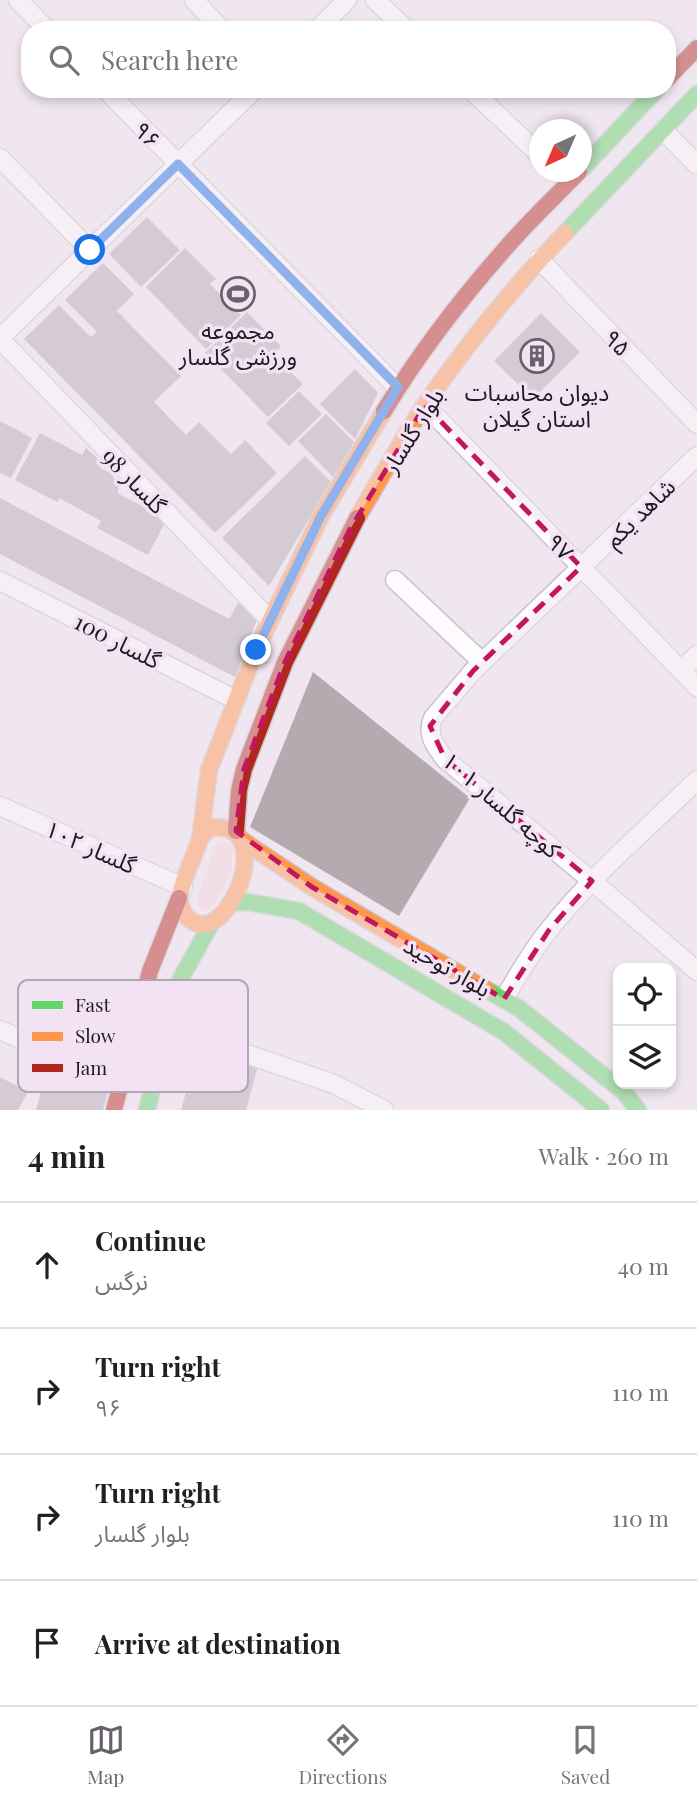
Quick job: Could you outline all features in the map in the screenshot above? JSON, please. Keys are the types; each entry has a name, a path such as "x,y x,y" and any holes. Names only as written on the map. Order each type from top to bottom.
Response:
{"main road":[{"path":"676,70 697,48"},
{"name":"بلوار گلسار","path":"230,903 244,865 239,836 239,790 244,769 285,663 349,531 425,405 475,337 539,259 697,94"},
{"name":"بلوار گلسار","path":"592,157 648,98"},
{"name":"بلوار گلسار","path":"181,892 200,839 209,770 256,650 321,516 398,387 504,250 569,182"},
{"path":"200,839 206,831 215,827 225,827 239,836"},
{"name":"بلوار توحید","path":"239,836 312,887 520,1009 624,1092 638,1110"},
{"path":"181,892 180,907 184,915 201,924 220,917 230,903"},
{"path":"148,980 181,892"},
{"name":"بلوار توحید","path":"230,903 248,902 299,911 491,1024 601,1110"},
{"path":"180,980 212,922"},
{"path":"491,1024 504,999"},
{"path":"114,1110 118,1092"},
{"path":"147,1110 152,1092"}],"street":[{"path":"18,0 38,21"},
{"path":"194,0 214,21"},
{"path":"326,21 347,0"},
{"path":"375,0 397,21"},
{"name":"۹۶","path":"114,98 398,387"},
{"path":"0,339 246,98"},
{"path":"480,98 529,145"},
{"path":"663,130 697,165"},
{"path":"0,158 90,250"},
{"name":"۹۵","path":"539,259 697,424"},
{"name":"گلسار 98","path":"0,339 270,620"},
{"name":"۹۷","path":"425,405 697,687"},
{"name":"شاهد یکم","path":"433,718 482,662 697,456"},
{"path":"394,580 482,662"},
{"name":"گلسار 100","path":"0,581 236,700"},
{"path":"681,670 697,655"},
{"name":"کوچه گلسار ۱۰۱","path":"433,718 431,734 444,759 593,881 697,971"},
{"path":"504,999 524,964 549,929 593,881 697,780"},
{"name":"گلسار ۱۰۲","path":"0,806 181,892"},
{"path":"0,1030 18,1038"},
{"path":"248,1054 334,1084 384,1110"}],"highlighted area":[{"path":"425,405 581,567 473,671 430,726 445,759 592,881 549,930 504,999 312,887 236,831 244,769 285,662 349,531"}],"shaded area":[{"path":"221,842 233,847 231,874 213,907 206,910 199,907 197,900 215,846"}],"building":[{"path":"147,217 180,250 141,287 109,254"},
{"path":"185,248 216,279 210,284 241,315 206,349 146,287"},
{"path":"103,263 134,294 109,318 117,311 181,376 154,402 186,435 199,422 231,454 245,440 277,473 215,533 24,339 59,305 91,337 97,332 65,300"},
{"path":"247,312 281,346 273,354 303,384 268,417 205,353"},
{"name":"دیوان محاسبات استان گیلان","path":"541,313 580,352 533,399 494,361"},
{"path":"355,369 378,393 355,439 320,404"},
{"path":"299,391 322,414 289,446 266,423"},
{"path":"326,414 354,442 334,478 298,441"},
{"path":"0,421 32,438 11,478 0,473"},
{"path":"40,433 82,455 86,448 99,460 100,468 112,474 119,489 117,493 167,519 148,555 97,528 101,521 59,498 57,502 15,480"},
{"path":"305,456 331,482 269,586 222,538"},
{"path":"0,498 229,619 238,603 259,614 235,677 0,554"},
{"path":"313,672 470,798 399,916 250,827"},
{"path":"248,1063 258,1066 246,1110 181,1110 186,1092 248,1092"},
{"path":"0,1077 18,1087 18,1092 28,1092 18,1110 0,1110"},
{"path":"41,1092 108,1092 103,1110 36,1110"}],"traffic: fast":[{"path":"565,233 697,94"},
{"path":"592,158 649,98"},
{"path":"230,903 248,902 299,911 504,1032 601,1110"},
{"path":"180,980 212,922"},
{"path":"487,990 520,1009 624,1092 638,1110"},
{"path":"147,1110 152,1092"}],"traffic: slow":[{"path":"357,518 408,431 442,381 510,294 565,233"},
{"path":"200,839 209,770 256,650 321,516 384,411"},
{"path":"214,827 230,830 241,840 245,856 243,875 236,894 225,910 213,921 199,924 186,916 180,904 180,896 200,839 206,831 214,827"},
{"path":"243,841 312,887 487,990"}],"traffic: jam":[{"path":"676,70 697,48"},
{"path":"384,411 425,349 471,288 569,182"},
{"path":"236,831 239,790 244,769 285,662 357,518"},
{"path":"148,980 179,898"},
{"path":"114,1110 119,1092"}],"place":[{"name":"مجموعه ورزشی گلسار","path":"238,294"},
{"name":"دیوان محاسبات استان گیلان","path":"537,356"}],"route":[{"path":"90,250 178,164 398,387 321,516 256,650"}]}
